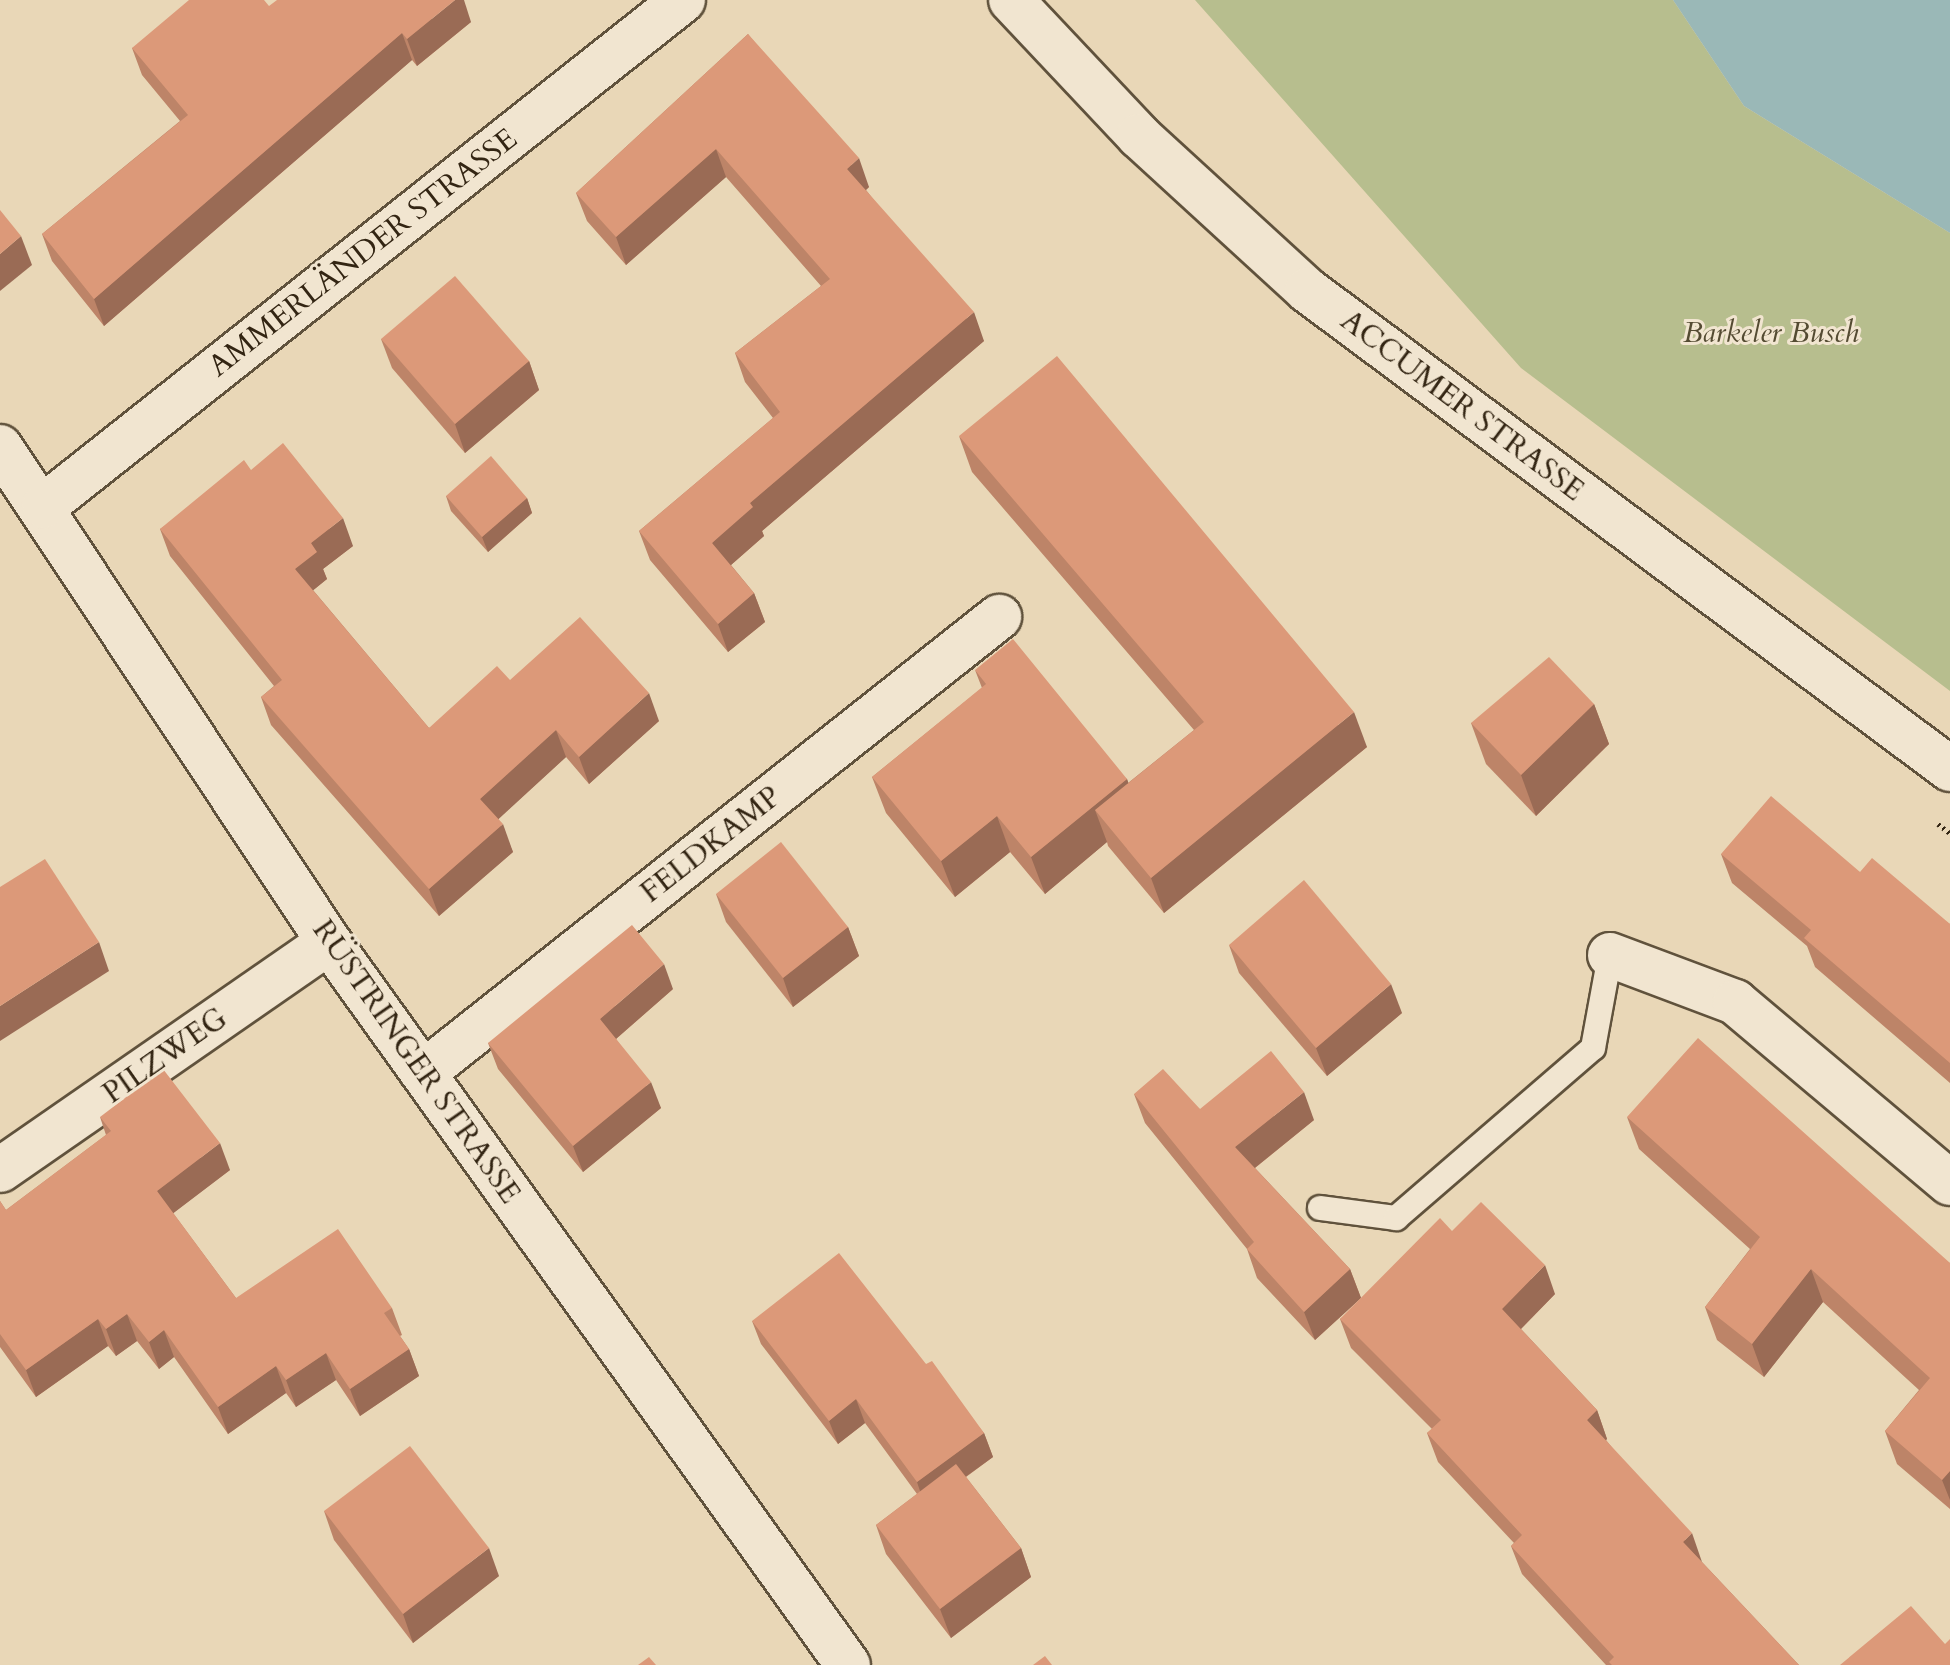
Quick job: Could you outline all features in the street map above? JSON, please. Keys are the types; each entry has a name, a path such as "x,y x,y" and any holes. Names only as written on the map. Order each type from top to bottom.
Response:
{"street":[{"name":"AMMERLÄNDER STRASSE","path":"44,506 683,0"},
{"name":"ACCUMER STRASSE","path":"1011,0 1139,136 1307,290 1950,769"},
{"name":"RÜSTRINGER STRASSE","path":"0,447 44,506 329,942 848,1665"},
{"name":"FELDKAMP","path":"423,1073 999,617"},
{"name":"PILZWEG","path":"0,1170 329,942"},
{"path":"1610,955 1735,1002 1950,1183"}],"lane":[{"path":"1320,1208 1396,1218 1593,1048 1610,955"}],"green space":[{"name":"Barkeler Busch","path":"1195,0 1673,0 1744,106 1950,233 1950,691 1521,368"}],"water":[{"path":"1673,0 1950,0 1950,233 1744,106"}],"building":[{"path":"189,0 264,0 269,6 277,0 455,0 407,39 402,33 94,299 42,234 188,115 132,48"},
{"path":"748,34 859,158 847,169 974,312 750,503 753,507 712,543 754,593 718,624 639,531 780,412 735,353 830,279 716,149 616,237 576,193"},
{"path":"0,210 21,236 0,254"},
{"path":"455,276 529,361 455,424 381,339"},
{"path":"1057,356 1354,712 1151,878 1095,810 1204,722 959,436"},
{"path":"283,443 343,518 311,543 317,552 295,569 429,728 497,666 510,680 580,617 649,693 579,757 556,730 480,799 503,824 429,889 261,697 282,680 160,529 244,460 251,470"},
{"path":"491,456 527,498 482,537 446,496"},
{"path":"1013,639 1127,779 1031,857 997,816 941,861 872,777 986,684 975,670"},
{"path":"1549,657 1594,704 1521,775 1471,723"},
{"path":"1771,796 1860,872 1872,858 1950,924 1950,1063 1804,938 1811,930 1721,854"},
{"path":"781,842 848,927 783,978 716,894"},
{"path":"45,859 99,942 0,1006 0,887"},
{"path":"1304,880 1391,984 1316,1048 1229,945"},
{"path":"632,925 664,964 600,1019 651,1082 573,1146 488,1043"},
{"path":"1698,1038 1950,1263 1950,1471 1942,1480 1885,1431 1930,1378 1811,1269 1752,1344 1705,1307 1760,1237 1627,1117"},
{"path":"1271,1051 1304,1092 1235,1147 1350,1269 1304,1312 1247,1249 1254,1242 1134,1094 1163,1069 1200,1109"},
{"path":"163,1069 220,1143 157,1191 236,1298 338,1229 392,1308 384,1313 409,1349 350,1389 326,1353 286,1380 276,1366 218,1407 164,1330 149,1342 127,1314 106,1329 98,1319 26,1370 0,1334 0,1201 6,1210 111,1131 100,1117"},
{"path":"1481,1202 1545,1265 1502,1309 1597,1410 1587,1420 1692,1533 1683,1542 1799,1665 1612,1665 1609,1662 1614,1657 1511,1546 1522,1535 1427,1433 1441,1420 1340,1319 1440,1218 1452,1231"},
{"path":"839,1253 926,1364 932,1361 984,1433 917,1482 856,1399 829,1421 752,1321"},
{"path":"410,1446 489,1548 403,1614 324,1511"},
{"path":"956,1464 1021,1548 940,1609 876,1525"},
{"path":"1911,1606 1945,1644 1950,1639 1950,1665 1840,1665"},
{"path":"1045,1656 1052,1665 1033,1665"},
{"path":"649,1657 656,1665 638,1665"}]}
